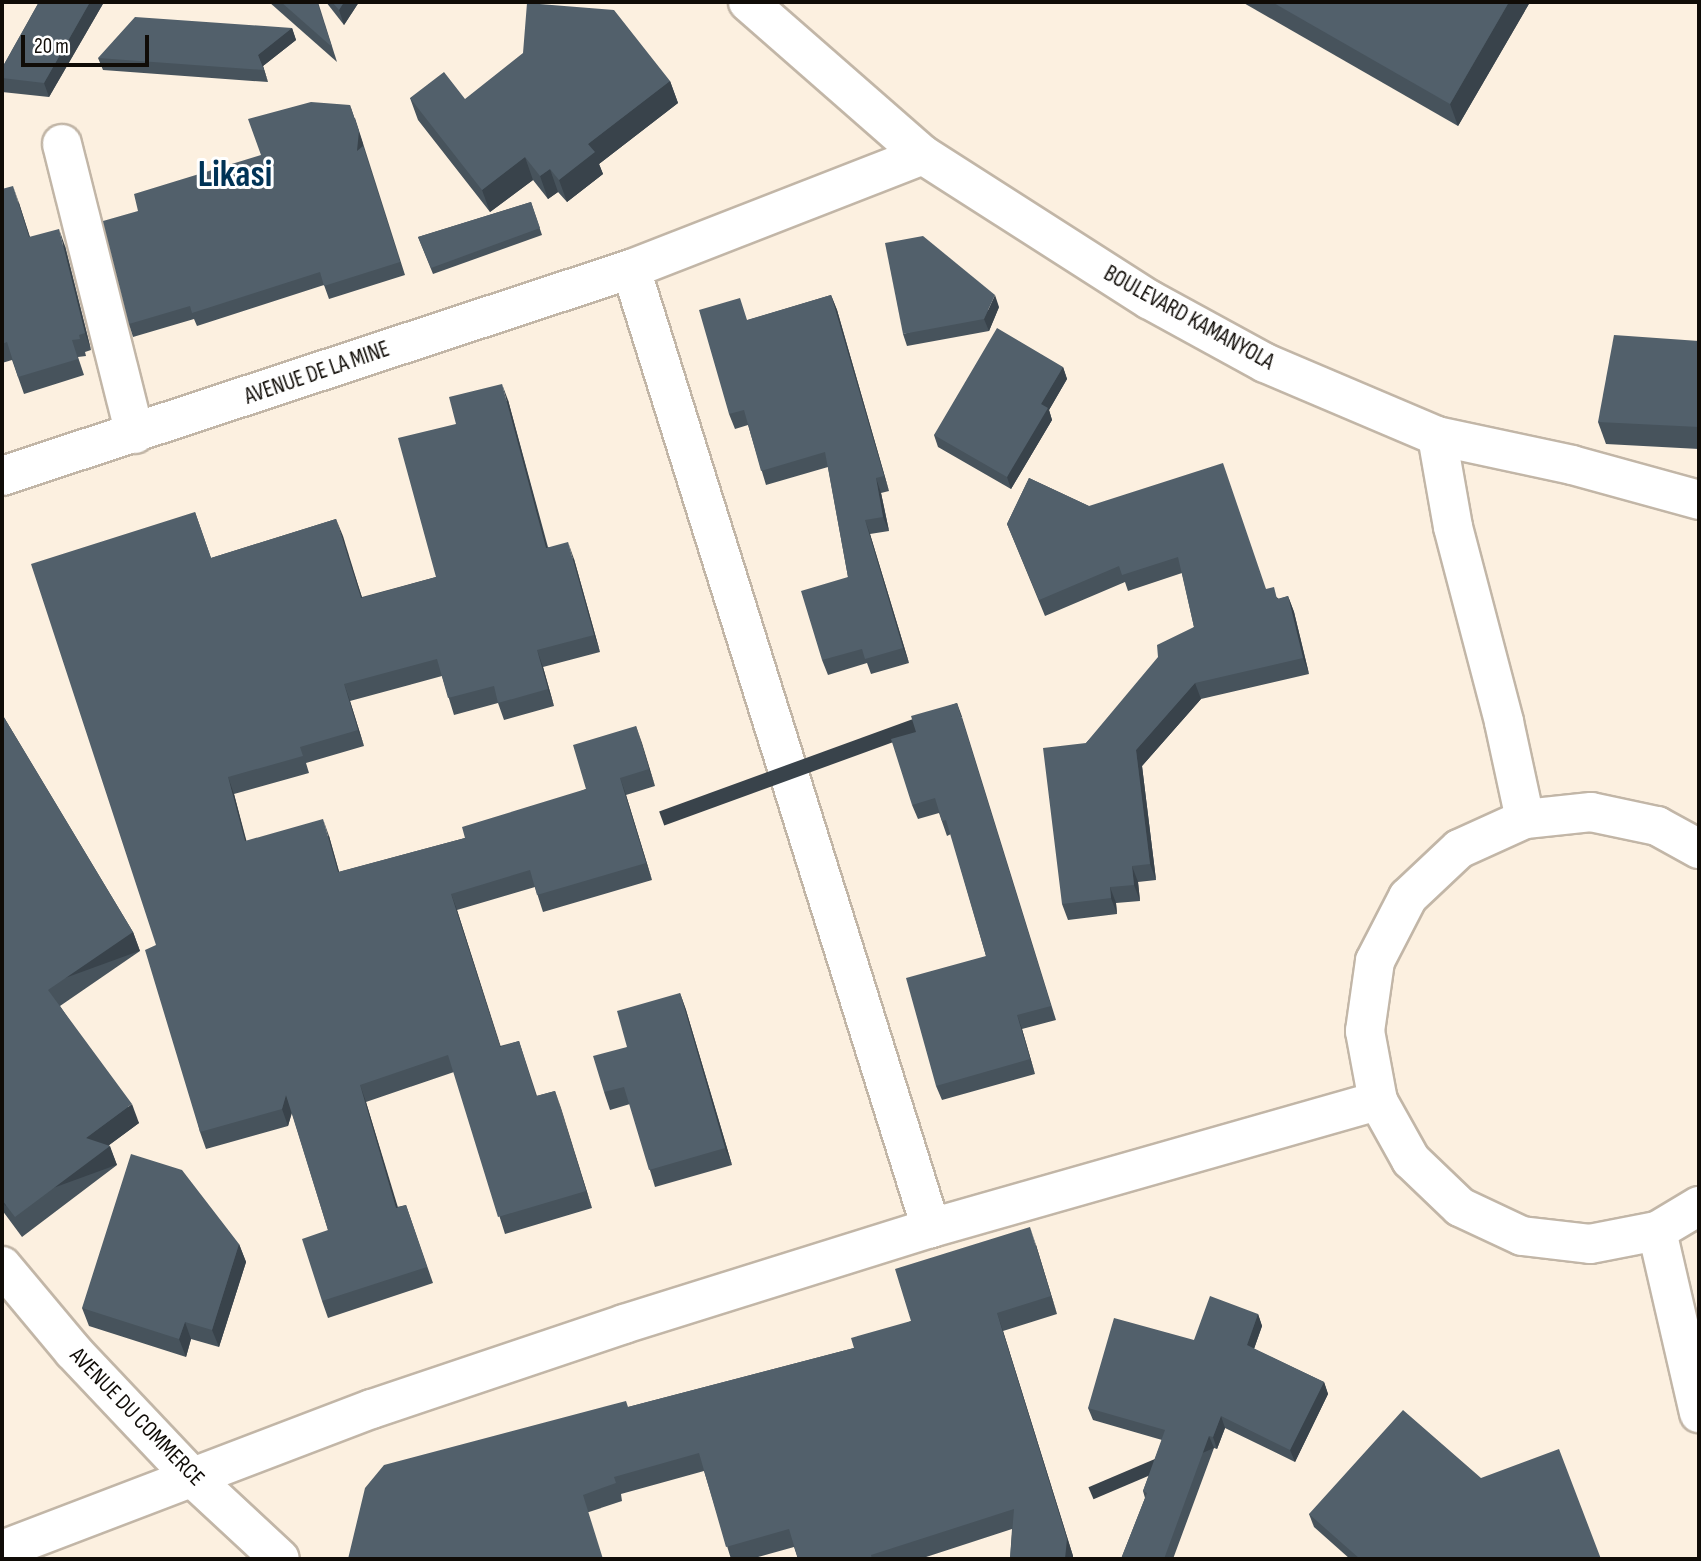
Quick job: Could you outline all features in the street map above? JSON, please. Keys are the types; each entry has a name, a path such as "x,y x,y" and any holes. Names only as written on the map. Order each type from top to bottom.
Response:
{"street":[{"name":"BOULEVARD KAMANYOLA","path":"748,2 923,155 1162,307 1265,363 1437,436 1572,465 1699,500"},
{"path":"62,144 135,435"},
{"name":"AVENUE DE LA MINE","path":"2,476 135,435 631,269 923,155"},
{"path":"631,269 930,1228"},
{"path":"1437,436 1453,527 1504,722 1525,819"},
{"path":"1699,849 1657,826 1591,812 1525,819 1459,849 1408,897 1375,961 1364,1031 1378,1101 1411,1160 1460,1207 1522,1236 1590,1244 1657,1231 1699,1206"},
{"path":"2,1550 372,1409 624,1324 930,1228 1378,1101"},
{"path":"1657,1231 1696,1399"},
{"name":"AVENUE DU COMMERCE","path":"2,1266 73,1351 194,1479 281,1559"}],"building":[{"path":"39,2 90,2 44,83 2,78 2,68"},
{"path":"281,2 317,2 332,47"},
{"path":"332,2 344,2 339,10"},
{"path":"1272,2 1509,2 1450,104"},
{"path":"527,3 614,10 670,81 588,144 595,152 559,180 550,169 540,176 525,157 482,190 410,98 444,72 465,99 523,53"},
{"path":"135,17 292,28 258,55 264,70 98,58"},
{"path":"311,102 350,105 359,131 357,151 363,146 400,262 324,286 320,272 192,313 190,306 129,324 103,221 138,211 134,194 261,155 248,119"},
{"path":"13,186 29,237 59,229 85,333 79,335 80,339 72,340 78,359 18,377 7,342 2,344 2,189"},
{"path":"531,202 540,228 431,268 418,237"},
{"path":"923,236 995,295 984,319 903,334 885,243"},
{"path":"831,295 884,476 876,478 883,517 865,520 903,648 865,659 862,649 822,660 801,591 848,577 825,452 761,471 744,410 729,414 699,310 740,298 747,320"},
{"path":"997,328 1063,367 1041,404 1048,408 1007,477 934,435"},
{"path":"1614,335 1699,341 1699,427 1598,422"},
{"path":"502,384 546,548 568,542 594,635 537,650 548,689 498,703 494,686 448,698 437,659 344,684 358,730 300,747 303,756 228,777 245,841 323,819 338,872 465,838 462,827 586,789 573,745 636,726 649,769 620,778 646,863 537,895 530,870 451,894 500,1047 519,1041 536,1096 555,1091 586,1191 498,1217 448,1055 360,1085 396,1208 406,1205 427,1267 322,1301 302,1239 328,1230 286,1095 282,1109 200,1132 145,950 156,945 31,564 195,512 211,558 336,519 361,598 436,577 398,438 456,424 449,397"},
{"path":"1223,463 1266,589 1274,587 1277,599 1288,596 1303,658 1195,683 1136,750 1150,864 1132,866 1134,885 1110,887 1111,898 1062,904 1043,748 1086,743 1158,657 1157,645 1194,627 1178,557 1122,575 1119,566 1039,600 1007,524 1029,478 1089,506"},
{"path":"957,703 1051,1006 1017,1015 1030,1059 936,1086 906,978 986,956 946,820 942,821 935,798 912,805 891,739 916,732 911,716"},
{"path":"2,714 133,932 48,990 132,1104 86,1138 110,1146 15,1217 2,1200"},
{"path":"680,993 725,1148 649,1170 624,1087 604,1092 593,1056 627,1047 617,1011"},
{"path":"131,1154 182,1170 239,1244 212,1330 185,1322 179,1339 82,1308"},
{"path":"1030,1227 1051,1296 997,1313 1067,1539 1065,1559 1010,1559 1014,1509 871,1555 872,1559 798,1559 789,1529 726,1547 699,1453 614,1477 616,1483 583,1495 603,1559 348,1559 365,1488 384,1465 626,1401 628,1407 854,1348 851,1338 911,1321 895,1269"},
{"path":"1210,1296 1258,1314 1247,1345 1324,1382 1290,1450 1221,1416 1213,1437 1209,1436 1164,1559 1121,1559 1147,1493 1143,1491 1165,1430 1088,1408 1114,1318 1194,1340"},
{"path":"1403,1410 1481,1478 1559,1449 1601,1559 1360,1559 1309,1514"}],"district":[{"name":"Likasi","path":"235,175"}]}
